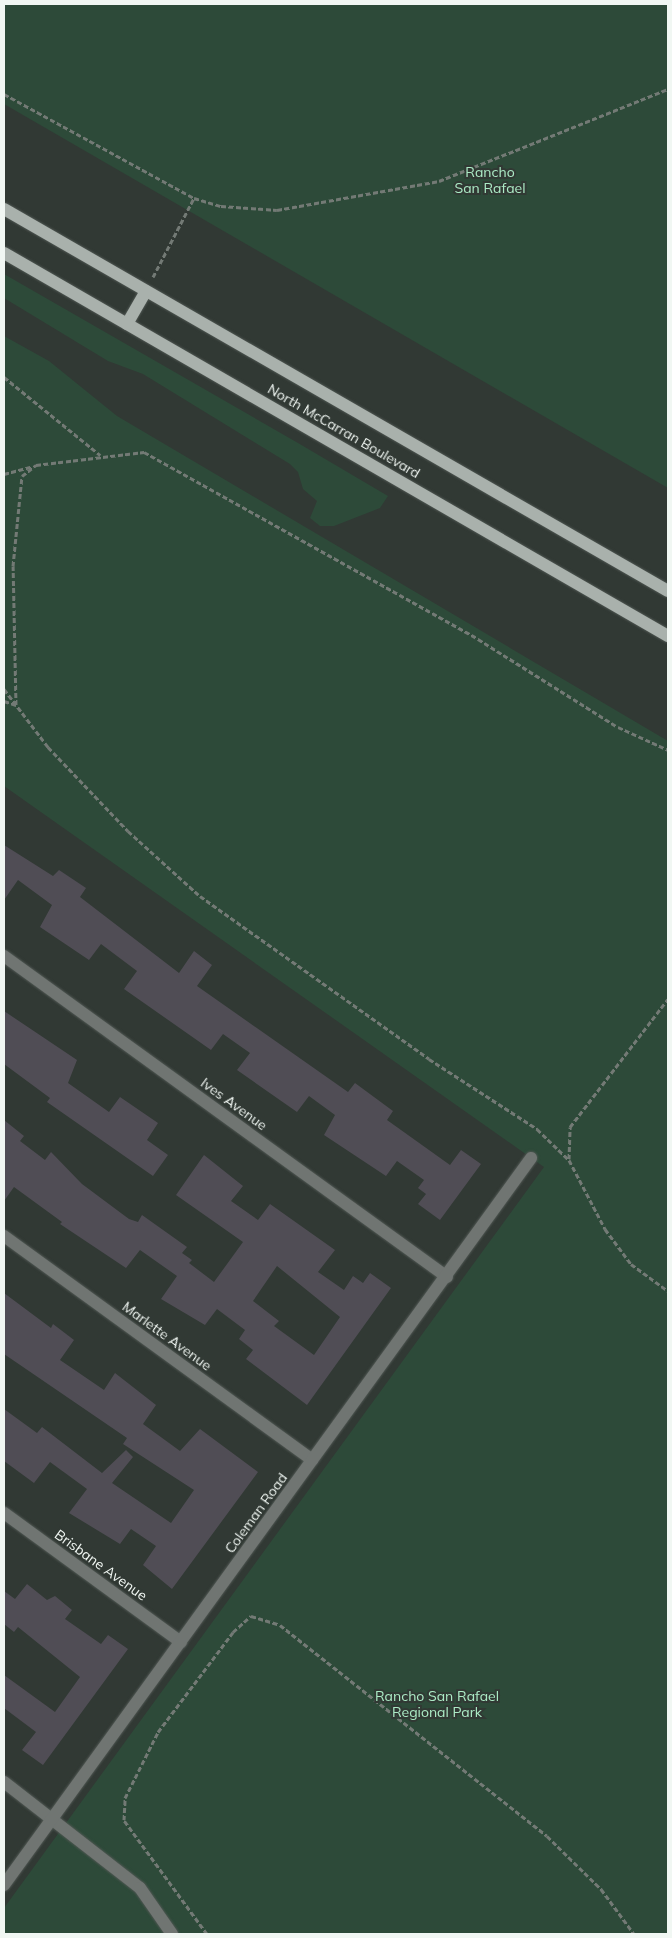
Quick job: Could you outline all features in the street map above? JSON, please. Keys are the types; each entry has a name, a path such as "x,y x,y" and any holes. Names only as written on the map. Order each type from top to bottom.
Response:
{"main road":[{"name":"North McCarran Boulevard","path":"4,209 668,591"},
{"name":"North McCarran Boulevard","path":"4,253 668,636"},
{"path":"127,324 146,291"}],"street":[{"name":"Ives Avenue","path":"4,956 447,1276"},
{"name":"Coleman Road","path":"4,1885 531,1158"},
{"name":"Marlette Avenue","path":"4,1236 312,1460"},
{"name":"Brisbane Avenue","path":"4,1513 181,1642"},
{"path":"4,1782 53,1818 140,1888 172,1934"}],"path":[{"path":"4,94 194,198 221,206 277,210 404,191 439,182 668,90"},
{"path":"146,291 194,198"},
{"path":"4,377 100,455"},
{"path":"4,474 36,465 100,455 144,452 478,639 618,727 668,750"},
{"path":"16,705 13,566 22,476 36,465"},
{"path":"4,689 48,747 121,824 200,896 428,1059 537,1129 569,1160 605,1229 626,1257 668,1291"},
{"path":"4,701 16,705"},
{"path":"569,1160 570,1127 668,999"},
{"path":"207,1934 124,1820 125,1798 158,1732 233,1632 251,1616 280,1625 547,1836 601,1890 634,1934"}],"green space":[{"name":"Rancho San Rafael","path":"4,4 668,4 668,488 4,104"},
{"path":"4,274 388,496 380,508 334,526 320,526 310,518 317,501 303,489 298,472 290,464 143,374 108,361 4,298"},
{"name":"Rancho San Rafael Regional Park","path":"4,336 49,361 117,416 668,741 668,1934 4,1934 4,1908 544,1167 4,786"}],"building":[{"path":"4,845 53,876 59,870 86,888 80,897 179,973 194,951 212,965 197,986 348,1092 355,1083 393,1111 387,1120 450,1165 461,1150 481,1164 440,1220 418,1204 426,1194 418,1188 424,1180 397,1161 386,1176 324,1135 335,1115 309,1096 297,1112 237,1070 250,1053 223,1034 211,1050 124,989 137,971 101,944 89,960 40,927 52,905 18,880 4,900"},
{"path":"4,1011 77,1060 68,1083 109,1112 120,1097 158,1123 147,1140 168,1155 153,1176 47,1102 50,1098 4,1064"},
{"path":"4,1120 24,1136 20,1141 45,1160 51,1152 82,1184 129,1219 138,1222 142,1215 187,1247 182,1253 192,1260 189,1263 214,1282 243,1242 176,1195 204,1155 243,1186 231,1201 258,1220 270,1204 335,1250 318,1272 344,1290 353,1276 363,1283 370,1273 391,1288 307,1405 246,1359 253,1350 239,1339 245,1330 217,1309 205,1325 161,1299 177,1276 140,1250 126,1268 60,1224 62,1222 14,1187 4,1201","holes":["277,1266 340,1317 314,1355 274,1326 279,1321 253,1301"]},
{"path":"4,1293 51,1328 53,1324 74,1340 60,1360 104,1390 115,1373 156,1405 143,1424 180,1451 200,1429 258,1472 172,1589 143,1565 156,1546 131,1529 120,1544 69,1513 87,1489 50,1462 34,1483 4,1461 4,1409 37,1433 42,1427 102,1473 126,1450 133,1457 112,1483 171,1523 194,1490 123,1444 127,1438 4,1354"},
{"path":"27,1584 47,1600 55,1596 72,1610 65,1619 101,1644 108,1635 128,1649 43,1765 22,1750 36,1732 4,1708 4,1675 55,1712 80,1677 18,1627 14,1632 4,1624 4,1591 15,1599"}]}
